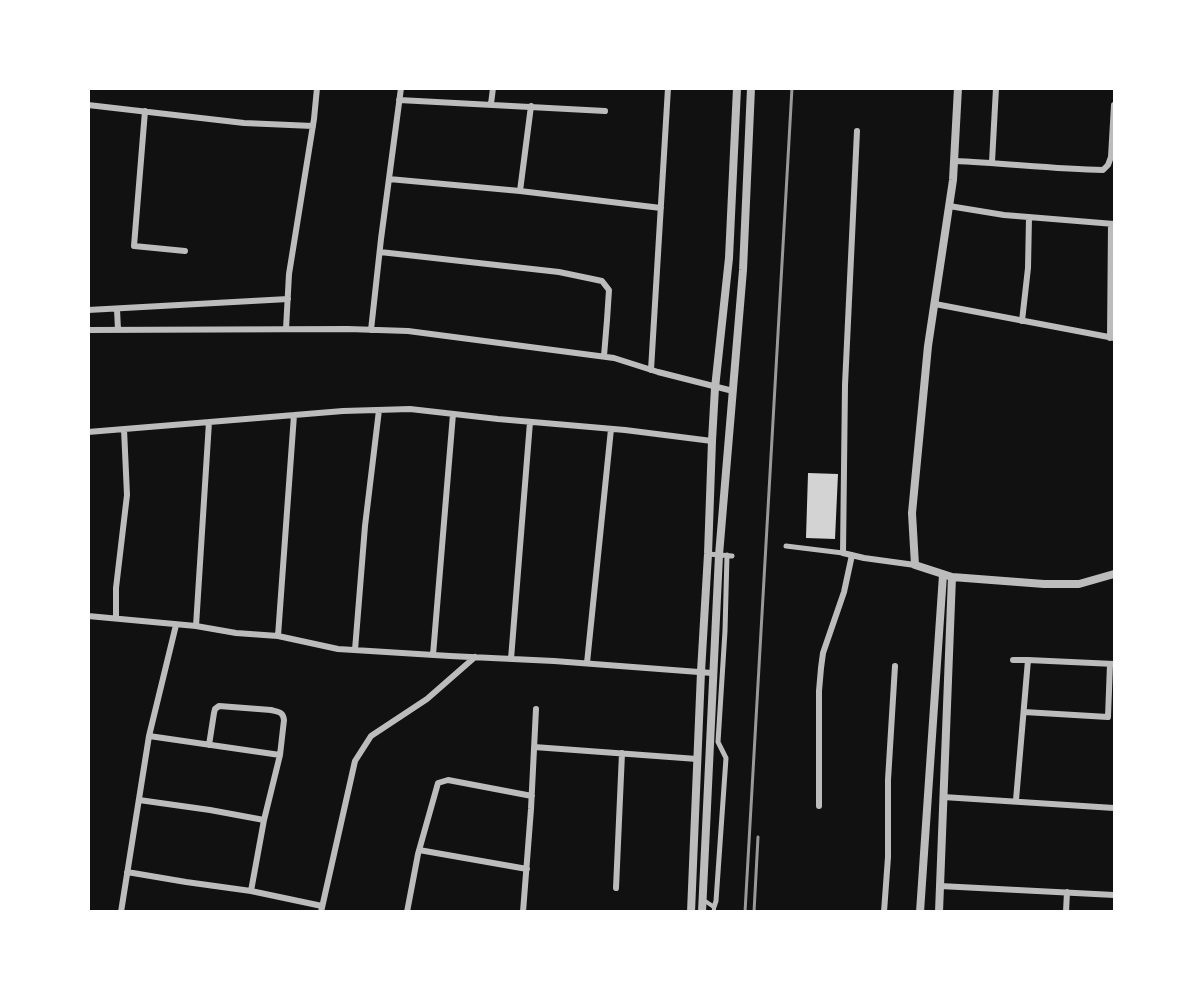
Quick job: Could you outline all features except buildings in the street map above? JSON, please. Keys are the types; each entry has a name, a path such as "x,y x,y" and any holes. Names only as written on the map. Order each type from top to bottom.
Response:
{"street":[{"path":"286,329 289,274 317,88"},
{"path":"371,330 401,88"},
{"path":"491,104 493,88"},
{"path":"651,370 668,88"},
{"path":"691,912 712,441 729,258 737,88"},
{"path":"702,912 719,555 743,270 751,88"},
{"path":"915,565 912,513 925,379 954,161 958,88"},
{"path":"992,162 996,88"},
{"path":"399,100 605,111"},
{"path":"88,105 244,123 313,126"},
{"path":"954,161 992,162 1067,170 1103,170 1111,157 1114,105"},
{"path":"520,191 531,106"},
{"path":"145,111 134,246 185,251"},
{"path":"843,553 845,385 857,131"},
{"path":"389,179 520,191 662,208"},
{"path":"935,304 1112,338 1113,224 1029,217 949,206"},
{"path":"1022,321 1028,268 1029,217"},
{"path":"380,252 559,272 602,281 609,290 603,356"},
{"path":"88,310 288,299"},
{"path":"117,309 118,330"},
{"path":"88,330 408,331 614,358 733,391"},
{"path":"88,432 344,411 410,409 712,441"},
{"path":"355,650 365,526 379,410"},
{"path":"433,655 453,414"},
{"path":"278,636 294,415"},
{"path":"196,626 209,422"},
{"path":"511,659 530,422"},
{"path":"116,617 116,588 127,495 124,429"},
{"path":"587,663 611,429"},
{"path":"786,546 915,565 952,577 1044,584 1079,584 1114,574"},
{"path":"708,554 730,556 718,742 726,758 714,909"},
{"path":"819,806 821,668 823,653 844,592 852,555"},
{"path":"920,912 943,575"},
{"path":"939,912 952,577"},
{"path":"88,616 116,617 236,633 278,636 338,649 587,663 712,673"},
{"path":"121,912 149,736 176,625"},
{"path":"127,872 251,891 322,909 356,761 371,736 427,699 475,657"},
{"path":"1013,660 1112,664 1108,717 1024,711"},
{"path":"1016,800 1028,660"},
{"path":"884,912 888,857 888,780 895,666"},
{"path":"209,745 217,707 272,710 282,713 284,720 280,755 264,820 251,891"},
{"path":"523,912 536,709"},
{"path":"149,736 280,755"},
{"path":"534,747 697,759"},
{"path":"616,888 622,753"},
{"path":"407,912 419,850 438,783 448,780 532,796"},
{"path":"943,796 1114,808"},
{"path":"139,800 264,820"},
{"path":"419,850 527,868"},
{"path":"940,886 1114,895"},
{"path":"1066,912 1067,892"}],"lane":[{"path":"702,899 714,909"}],"railway":[{"path":"745,912 792,88"},
{"path":"754,912 758,837"}]}
